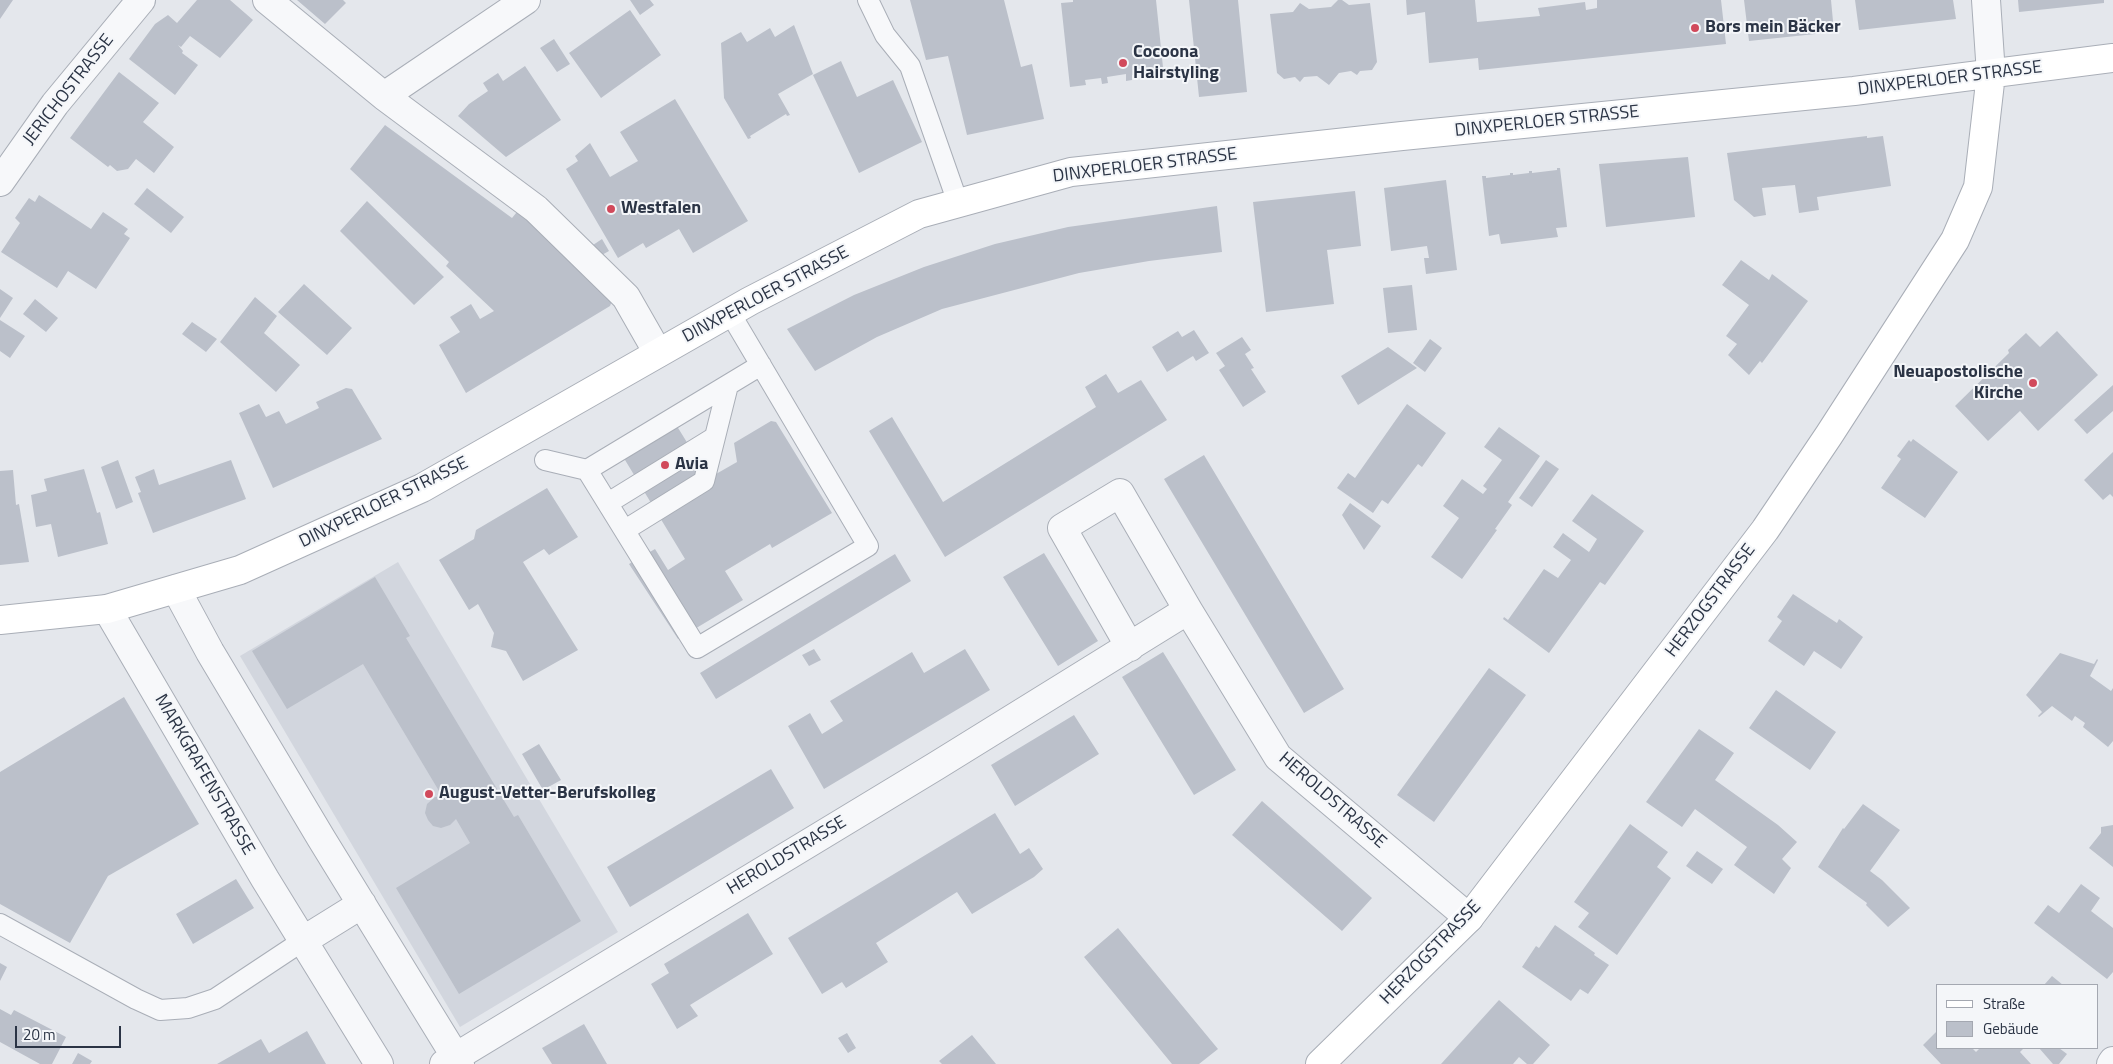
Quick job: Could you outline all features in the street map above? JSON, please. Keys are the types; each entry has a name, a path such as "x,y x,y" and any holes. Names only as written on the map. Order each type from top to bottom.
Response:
{"main road":[{"name":"DINXPERLOER STRASSE","path":"0,620 107,608 240,570 422,488 730,313 919,214 1071,172 1411,135 1854,92 2113,58"},
{"name":"HERZOGSTRASSE","path":"1320,1064 1469,918 1765,530 1955,240 1978,187 1991,74"}],"street":[{"name":"JERICHOSTRASSE","path":"0,182 55,104 140,0"},
{"path":"267,0 384,96 536,209 626,297 658,353"},
{"path":"384,96 526,0"},
{"path":"1986,0 1991,74"},
{"name":"HEROLDSTRASSE","path":"1130,647 1062,528 1120,494 1278,758 1469,918"},
{"path":"176,589 210,652 362,904 453,1062"},
{"name":"MARKGRAFENSTRASSE","path":"107,608 265,879 378,1064"},
{"name":"HEROLDSTRASSE","path":"453,1062 1188,610"},
{"path":"304,940 362,904"}],"lane":[{"path":"868,0 885,35 910,66 958,203"},
{"path":"545,460 587,470 697,648 868,546 730,313"},
{"path":"587,470 761,365"},
{"path":"625,530 704,481 728,385"},
{"path":"608,503 715,437"},
{"path":"0,924 136,999 160,1010 188,1008 215,999 304,940"}],"shaded area":[{"name":"August-Vetter-Berufskolleg","path":"398,562 618,932 460,1027 240,656"}],"building":[{"path":"0,0 13,0 0,19"},
{"path":"197,0 230,0 253,20 220,58 190,36 181,47 178,45 183,51 182,53 198,65 175,95 129,59 155,24 168,15 177,23"},
{"path":"297,0 343,0 346,3 325,24"},
{"path":"630,0 650,0 654,5 640,15"},
{"path":"910,0 1004,0 1021,67 1032,64 1044,119 967,135 948,56 926,60"},
{"path":"1073,0 1156,0 1164,77 1148,79 1148,74 1132,75 1132,80 1126,81 1126,74 1107,77 1108,83 1102,84 1101,78 1085,80 1086,85 1070,87 1061,3 1073,2"},
{"path":"1189,0 1238,0 1247,92 1199,97"},
{"path":"1338,0 1342,0 1349,5 1370,3 1377,62 1372,70 1360,71 1357,75 1351,71 1339,73 1329,85 1317,76 1304,77 1300,82 1295,77 1284,79 1277,73 1270,14 1293,12 1300,3 1309,9 1331,7"},
{"path":"1406,0 1475,0 1477,22 1540,16 1538,8 1585,2 1586,10 1597,8 1597,0 1721,0 1726,44 1479,70 1478,58 1429,63 1425,12 1407,15"},
{"path":"1744,0 1831,0 1834,32 1749,41"},
{"path":"1855,0 1953,0 1956,19 1859,30"},
{"path":"2018,0 2104,0 2104,3 2019,12"},
{"path":"630,10 661,55 601,98 569,53"},
{"path":"794,25 813,74 778,94 790,115 787,116 786,114 748,139 724,98 721,43 741,32 747,42 770,28 775,37"},
{"path":"554,39 570,64 557,72 540,48"},
{"path":"841,61 857,97 893,80 922,142 859,173 813,75"},
{"path":"525,66 561,120 506,157 458,116 469,104 488,91 483,83 498,73 503,81"},
{"path":"119,72 159,103 143,122 174,147 154,173 136,159 128,169 117,171 110,165 108,167 70,138"},
{"path":"675,99 748,221 693,253 679,229 646,248 643,243 618,258 566,169 578,161 575,156 590,143 610,177 638,161 620,132"},
{"path":"385,125 512,218 521,207 614,296 610,306 466,393 439,345 460,332 450,317 471,304 480,319 494,311 446,266 449,262 350,169"},
{"path":"1867,136 1867,138 1883,136 1891,186 1817,197 1819,210 1799,213 1795,185 1762,188 1766,215 1754,217 1734,200 1727,153"},
{"path":"1688,157 1695,217 1606,227 1599,164"},
{"path":"1557,168 1560,168 1567,227 1556,228 1558,237 1501,244 1499,234 1489,236 1482,176 1486,176 1486,178 1510,175 1510,173 1513,173 1513,175 1529,173 1529,171 1532,171 1532,173 1557,170"},
{"path":"1446,180 1457,270 1426,274 1424,258 1429,258 1427,246 1391,251 1384,188"},
{"path":"147,188 184,217 171,233 134,204"},
{"path":"1355,191 1361,246 1327,250 1334,304 1266,312 1253,202"},
{"path":"39,195 91,229 103,212 128,229 124,234 130,238 96,289 68,271 57,288 1,252 20,223 15,218 29,198 35,202"},
{"path":"367,201 444,277 414,305 340,231"},
{"path":"1217,206 1222,252 1149,261 1079,273 942,309 877,337 815,371 787,329 854,295 924,267 995,244 1068,227"},
{"path":"602,239 609,251 600,256 593,245"},
{"path":"1741,260 1769,280 1772,274 1808,301 1762,363 1760,361 1749,375 1728,355 1737,344 1726,336 1749,305 1722,285"},
{"path":"304,284 352,328 327,355 278,312"},
{"path":"1412,285 1417,330 1388,333 1383,288"},
{"path":"0,289 13,298 0,318"},
{"path":"255,297 277,316 264,333 300,365 276,392 220,342"},
{"path":"35,299 58,318 46,332 23,314"},
{"path":"0,320 25,336 10,358 0,351"},
{"path":"192,322 217,339 206,352 182,334"},
{"path":"1194,330 1209,353 1196,361 1193,356 1167,372 1152,347 1178,331 1182,337"},
{"name":"Neuapostolische Kirche","path":"2057,331 2098,375 2038,431 2020,411 1988,441 1955,406 2009,353 2008,350 2026,333 2040,347"},
{"path":"1242,337 1251,350 1245,354 1254,368 1251,369 1266,392 1243,407 1219,370 1225,366 1216,353"},
{"path":"1430,339 1442,348 1425,372 1413,363"},
{"path":"1388,347 1417,368 1358,405 1341,376"},
{"path":"1106,374 1118,393 1141,380 1167,420 945,557 869,431 892,417 943,502 1096,407 1085,387"},
{"path":"2113,385 2113,411 2087,434 2074,420"},
{"path":"346,388 352,389 382,439 273,488 239,413 259,404 266,417 279,411 286,424 319,408 316,402"},
{"path":"1407,404 1446,433 1422,467 1418,464 1388,504 1382,500 1373,513 1337,488 1348,473 1355,478"},
{"path":"771,421 776,422 832,513 772,548 770,544 725,571 743,600 678,639 629,564 655,549 668,570 685,559 622,455 675,423 709,478 737,462 734,443"},
{"path":"1499,427 1540,456 1508,502 1512,505 1495,529 1497,530 1462,579 1431,557 1459,518 1443,506 1462,479 1483,494 1487,489 1483,486 1502,460 1484,447"},
{"path":"1913,439 1958,472 1925,518 1881,488 1901,459 1897,456 1909,440 1911,442"},
{"path":"2113,452 2113,497 2110,494 2103,500 2084,480"},
{"path":"1204,455 1344,689 1304,713 1164,479"},
{"path":"118,460 133,502 116,509 101,467"},
{"path":"231,460 246,499 153,533 138,493 141,492 135,477 154,469 159,485"},
{"path":"1546,460 1559,469 1532,507 1519,498"},
{"path":"84,469 97,513 100,512 108,544 58,557 51,524 36,527 31,495 47,491 44,479"},
{"path":"13,470 16,505 19,504 29,562 0,565 0,471"},
{"path":"547,488 578,537 549,555 544,549 523,562 578,650 523,681 506,651 491,647 494,633 478,604 469,610 439,560 474,539 476,530"},
{"path":"1592,494 1644,531 1605,585 1600,582 1549,653 1503,619 1504,617 1508,620 1544,569 1558,578 1571,560 1553,547 1563,533 1589,552 1597,539 1572,521"},
{"path":"1350,503 1381,526 1364,550 1342,515"},
{"path":"1044,553 1098,641 1058,666 1003,577"},
{"path":"895,554 911,581 716,699 700,673"},
{"path":"375,577 410,636 406,638 514,817 518,815 581,921 459,994 396,888 470,843 456,819 450,825 441,828 433,826 428,820 425,813 427,804 435,797 442,796 363,664 287,709 252,651"},
{"path":"1793,594 1837,623 1839,619 1863,637 1841,669 1814,651 1804,666 1768,641 1782,621 1777,617"},
{"path":"814,649 821,660 809,666 802,655"},
{"path":"965,649 990,690 824,789 788,726 810,713 822,734 843,721 830,701 912,652 924,673"},
{"path":"1163,652 1236,770 1194,795 1122,677"},
{"path":"2060,653 2094,664 2097,659 2090,676 2111,691 2113,688 2113,741 2108,747 2083,727 2085,723 2075,716 2072,721 2052,706 2039,717 2042,712 2026,695"},
{"path":"1489,668 1526,695 1434,822 1397,795"},
{"path":"1776,690 1836,732 1810,770 1749,728"},
{"path":"124,697 199,824 108,876 70,943 0,904 0,772"},
{"path":"1074,715 1099,754 1015,806 991,765"},
{"path":"1699,729 1734,753 1715,780 1778,825 1797,842 1782,859 1791,868 1774,894 1734,865 1747,847 1695,809 1682,827 1646,802"},
{"path":"539,744 561,780 543,790 522,754"},
{"path":"771,769 794,808 630,907 607,867"},
{"path":"1262,801 1372,898 1342,931 1232,835"},
{"path":"1863,804 1900,830 1870,871 1882,880 1910,908 1888,927 1866,905 1867,903 1818,867 1843,828"},
{"path":"995,813 1020,854 1029,848 1043,869 1034,877 972,914 957,892 876,943 888,962 846,988 842,982 822,994 788,938"},
{"path":"1630,824 1668,852 1657,867 1671,878 1617,955 1578,927 1589,913 1574,902"},
{"path":"2113,825 2113,867 2089,848 2101,833 2101,827"},
{"path":"1697,851 1723,869 1712,884 1686,866"},
{"path":"236,879 254,908 193,944 176,914"},
{"path":"2081,884 2100,898 2091,911 2113,928 2113,972 2107,979 2034,923 2048,905 2059,913"},
{"path":"748,913 773,954 690,1005 698,1016 677,1029 651,984 669,973 664,964"},
{"path":"1555,925 1609,965 1588,994 1580,989 1571,1001 1522,967 1536,946 1539,948"},
{"path":"1118,928 1218,1049 1199,1064 1172,1064 1084,957"},
{"path":"0,963 7,967 0,981"},
{"path":"2052,976 2062,984 2045,984"},
{"path":"1499,1000 1550,1045 1533,1064 1527,1064 1519,1057 1513,1064 1441,1064"},
{"path":"0,1009 11,1015 14,1010 66,1037 52,1064 40,1064 0,1042"},
{"path":"584,1024 607,1064 552,1064 542,1048"},
{"path":"307,1031 326,1064 217,1064 261,1039 269,1053"},
{"path":"1936,1032 1936,1049 1973,1049 1976,1052 1979,1049 2023,1049 2020,1052 2031,1064 1941,1064 1923,1045"},
{"path":"847,1033 856,1048 848,1053 838,1038"},
{"path":"972,1035 996,1064 942,1064 939,1061"},
{"path":"2040,1049 2060,1049 2067,1054 2059,1064 2053,1064"},
{"path":"78,1053 92,1061 90,1064 72,1064"}],"place":[{"name":"Bors mein Bäcker","path":"1695,28"},
{"name":"Cocoona Hairstyling","path":"1123,63"},
{"name":"Westfalen","path":"611,209"},
{"name":"Neuapostolische Kirche","path":"2033,383"},
{"name":"Avia","path":"665,465"},
{"name":"August-Vetter-Berufskolleg","path":"429,794"}]}
